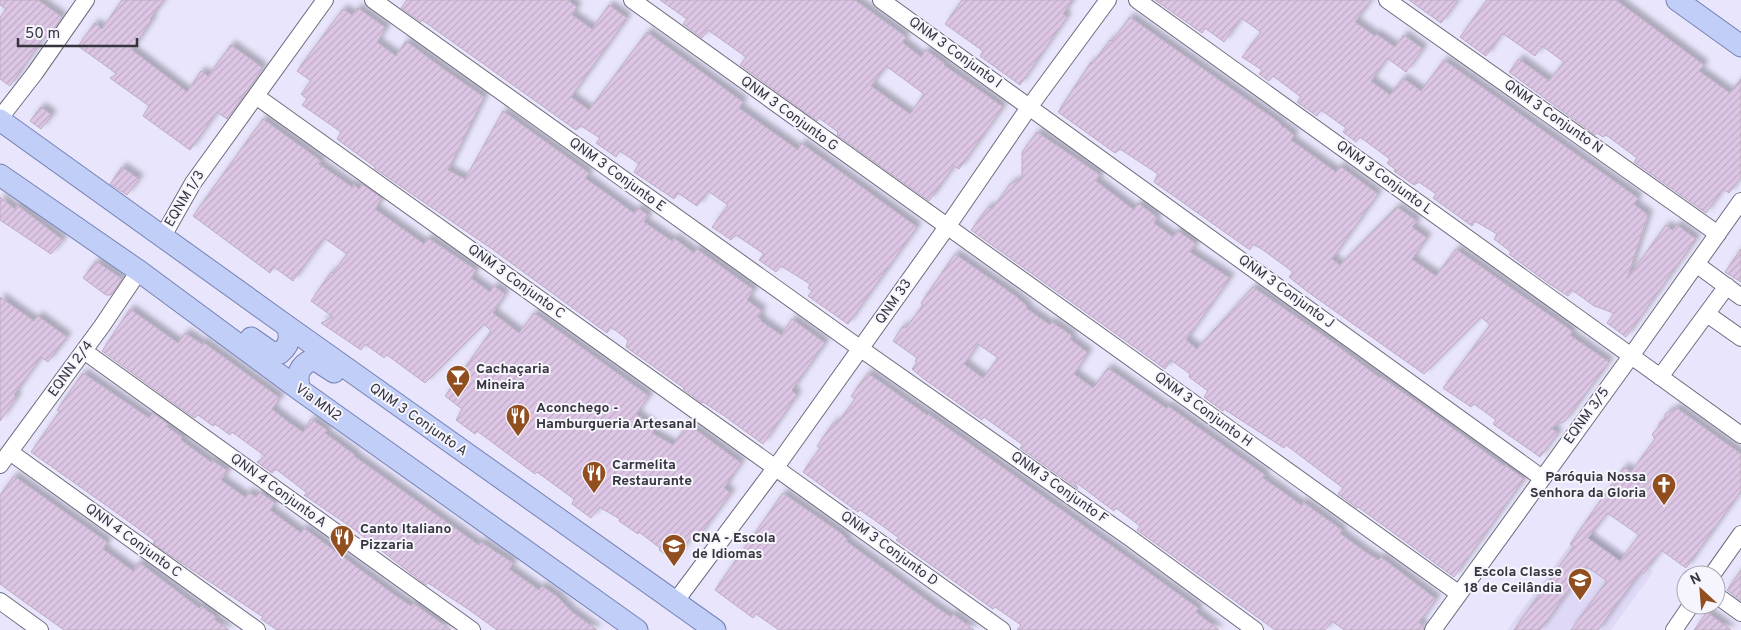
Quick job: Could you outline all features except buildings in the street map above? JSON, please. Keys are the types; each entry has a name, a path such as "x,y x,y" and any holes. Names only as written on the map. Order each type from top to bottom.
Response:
{"main road":[{"path":"1677,0 1741,46"},
{"name":"EQNM 1/3","path":"0,119 163,236"},
{"name":"Via MN2","path":"0,175 132,266 300,390 637,630"},
{"name":"QNM 3 Conjunto A","path":"163,236 715,630"},
{"path":"132,266 177,286 271,352 280,353 285,348 289,339 287,326"},
{"path":"300,390 297,381 298,373 305,364 314,359 413,428 460,449"}],"street":[{"name":"EQNM 1/3","path":"0,119 35,74 86,0"},
{"name":"EQNM 1/3","path":"163,236 193,183 325,0"},
{"name":"QNM 3 Conjunto E","path":"373,0 861,349"},
{"name":"QNM 3 Conjunto G","path":"632,0 947,227"},
{"name":"QNM 3 Conjunto I","path":"881,0 1030,106"},
{"name":"QNM 33","path":"675,602 776,468 947,227 1030,106 1108,0"},
{"name":"QNM 3 Conjunto L","path":"1137,0 1740,434"},
{"name":"QNM 3 Conjunto N","path":"1388,0 1718,234"},
{"name":"QNM 3 Conjunto C","path":"256,96 776,468"},
{"name":"QNM 3 Conjunto J","path":"1030,106 1542,478"},
{"name":"EQNM 3/5","path":"1433,630 1741,201"},
{"name":"QNM 3 Conjunto H","path":"947,227 1458,594"},
{"path":"1696,264 1741,297"},
{"name":"EQNN 2/4","path":"5,459 84,351 132,266"},
{"path":"1660,377 1727,286"},
{"path":"1707,314 1741,338"},
{"name":"QNM 3 Conjunto F","path":"861,349 1130,538 1255,630"},
{"name":"QNN 4 Conjunto A","path":"84,351 472,630"},
{"name":"QNN 4 Conjunto C","path":"5,459 257,630"},
{"name":"QNM 3 Conjunto D","path":"776,468 1002,630"},
{"path":"1719,565 1741,534"},
{"path":"0,601 40,630"},
{"path":"1726,602 1741,613"},
{"path":"1674,630 1684,615"}],"shaded area":[{"name":"Escola Classe 18 de Ceilândia","path":"1585,524 1653,572 1611,630 1507,630"}],"place":[{"name":"Cachaçaria Mineira","path":"458,398"},
{"name":"Aconchego - Hamburgueria Artesanal","path":"518,437"},
{"name":"Carmelita Restaurante","path":"594,494"},
{"name":"Paróquia Nossa Senhora da Gloria","path":"1664,506"},
{"name":"Canto Italiano Pizzaria","path":"342,558"},
{"name":"CNA - Escola de Idiomas","path":"674,567"},
{"name":"Escola Classe 18 de Ceilândia","path":"1580,601"}]}
